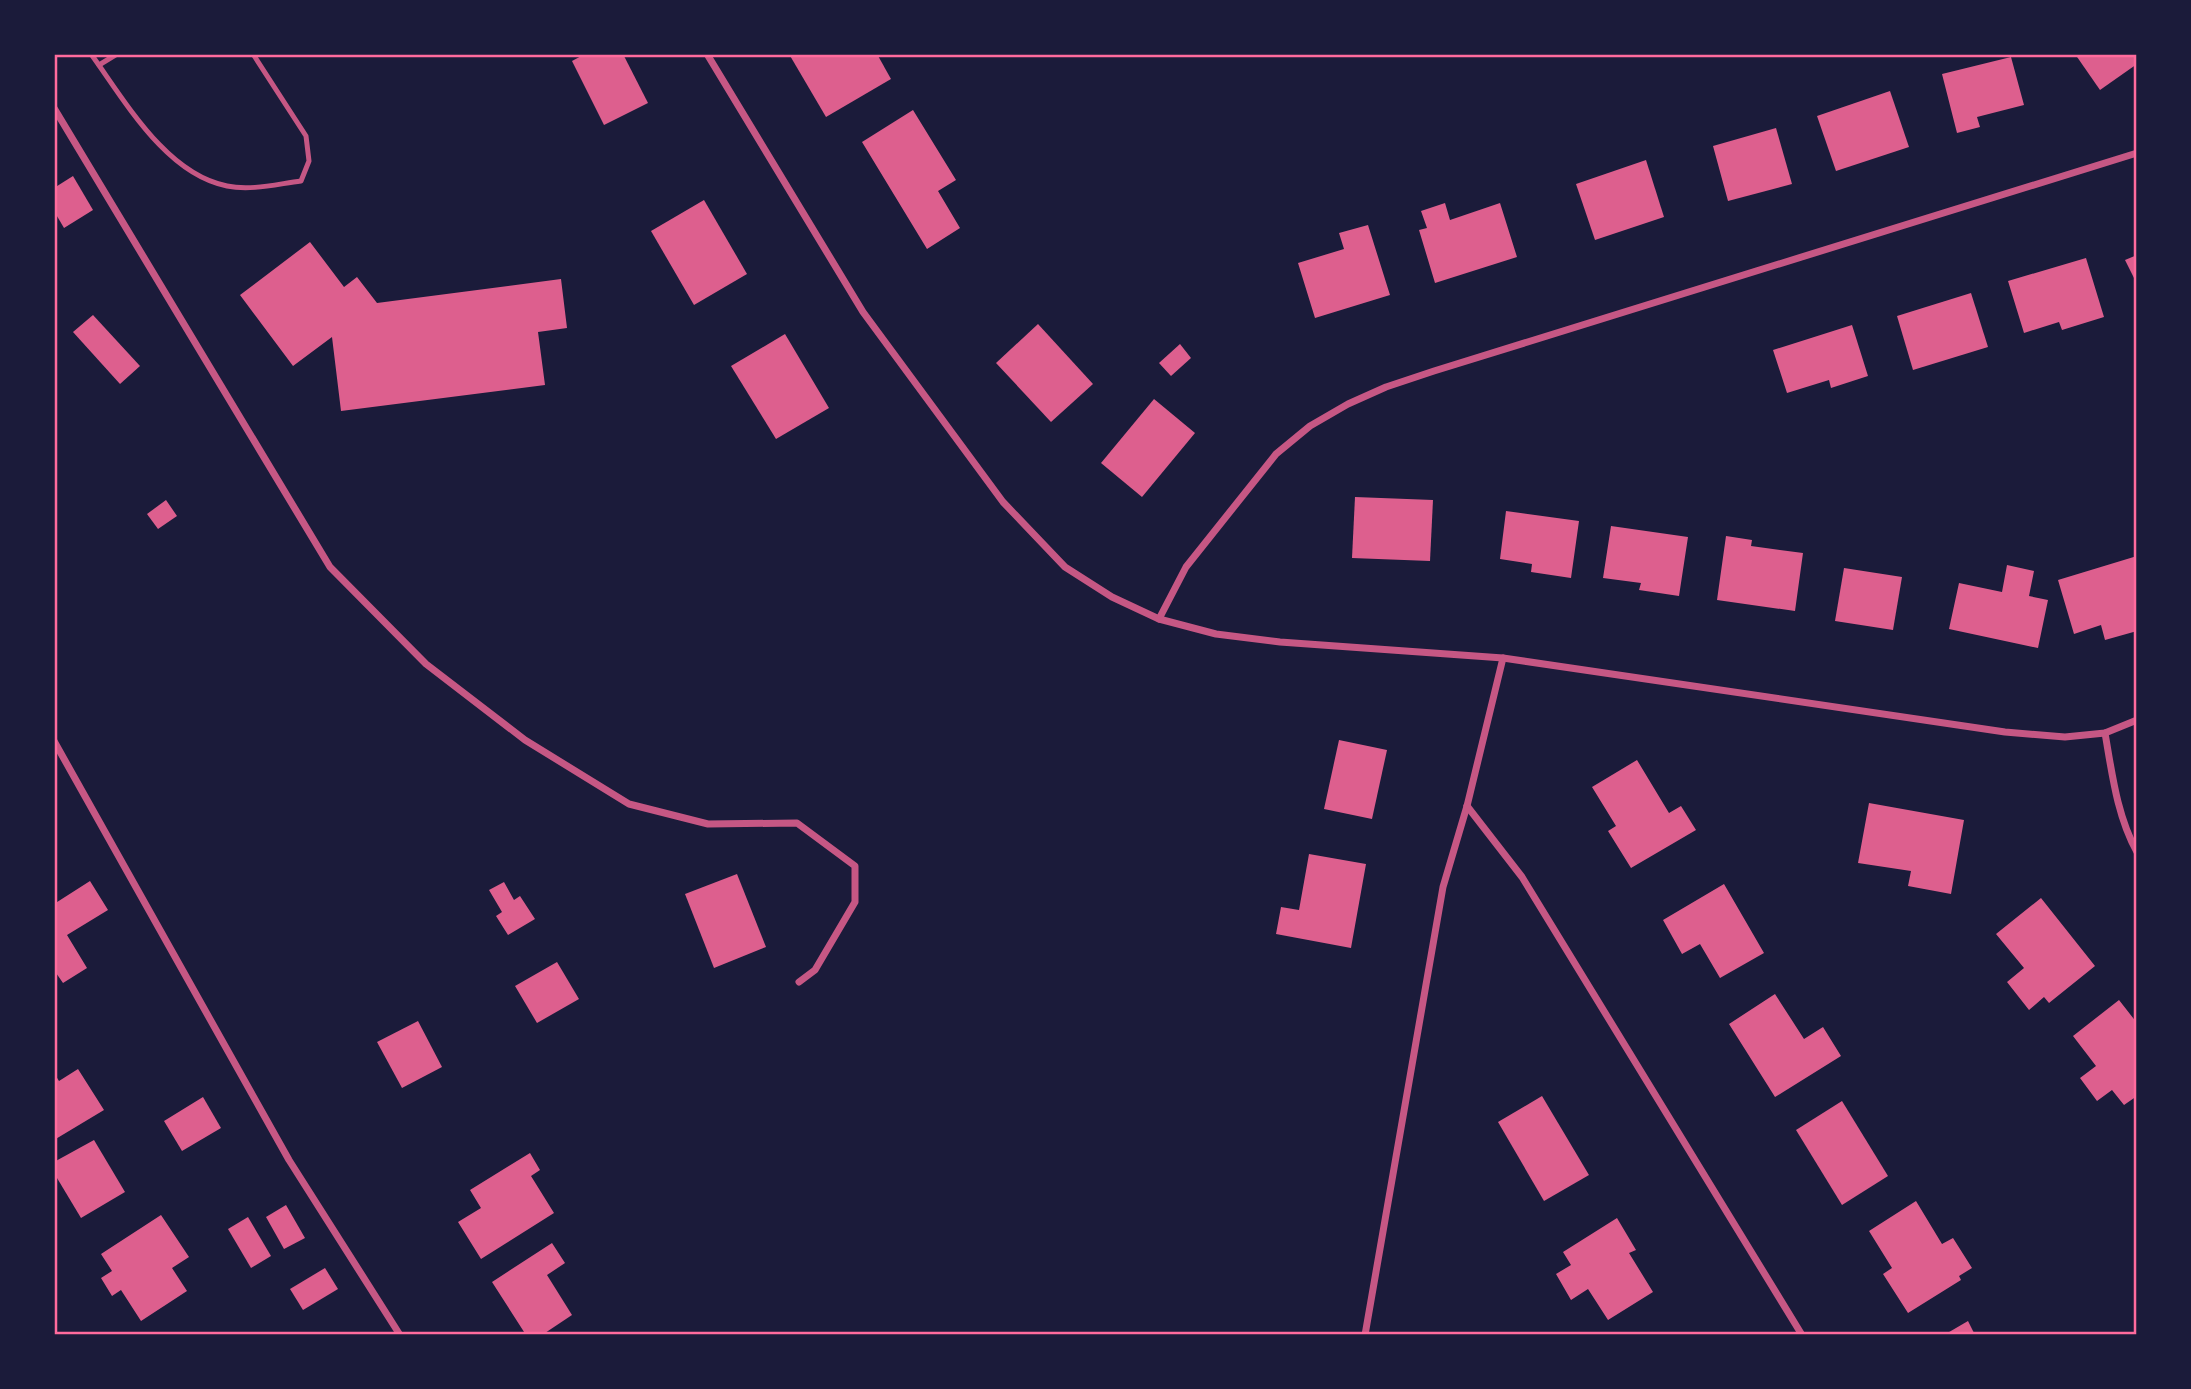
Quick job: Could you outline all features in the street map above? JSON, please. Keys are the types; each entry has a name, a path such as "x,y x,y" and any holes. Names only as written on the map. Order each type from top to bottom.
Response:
{"street":[{"path":"707,54 863,312 1003,502 1065,567 1112,597 1159,619 1216,634 1280,642 1503,657 2005,732 2066,737 2105,733 2137,720"},
{"path":"54,108 330,567 426,664 525,740 629,804 708,824 797,823 855,866 855,902 815,970 799,982"},
{"path":"1159,619 1186,566 1276,454 1310,426 1348,404 1386,387 1434,371 2137,153"},
{"path":"1365,1335 1443,887 1467,806 1503,657"},
{"path":"2105,733 2117,800 2137,852"},
{"path":"54,741 289,1160 400,1335"},
{"path":"1467,806 1522,877 1802,1335"}],"lane":[{"path":"91,54 145,127 174,159 192,174 236,187 254,188 301,181 309,161 306,136 253,54"},
{"path":"99,65 117,54"}],"building":[{"path":"585,54 623,54 648,103 604,125 572,61"},
{"path":"789,54 877,54 891,79 826,117"},
{"path":"2075,54 2137,54 2137,64 2100,90"},
{"path":"2011,57 2024,105 1977,117 1980,127 1957,133 1942,74"},
{"path":"1890,91 1909,147 1836,171 1817,116"},
{"path":"913,110 956,180 938,191 960,228 927,249 862,142"},
{"path":"1776,128 1792,184 1728,201 1713,146"},
{"path":"1646,160 1664,217 1595,240 1576,184"},
{"path":"73,176 93,210 64,228 54,211 54,188"},
{"path":"704,200 747,274 694,305 651,231"},
{"path":"1445,203 1450,220 1500,203 1517,257 1435,283 1419,230 1427,228 1421,211"},
{"path":"1368,225 1390,295 1315,318 1298,263 1344,249 1339,233"},
{"path":"310,242 344,287 357,277 377,303 561,279 567,328 538,332 545,385 341,411 332,337 293,366 240,295"},
{"path":"2137,255 2137,284 2125,260"},
{"path":"2086,258 2104,317 2062,330 2059,322 2024,333 2008,281"},
{"path":"1971,293 1988,347 1913,370 1897,316"},
{"path":"93,315 140,366 120,384 73,332"},
{"path":"1038,324 1093,384 1051,422 996,363"},
{"path":"1852,325 1868,376 1831,388 1829,380 1787,393 1773,350"},
{"path":"785,334 829,408 776,439 731,366"},
{"path":"1180,344 1191,358 1171,376 1159,363"},
{"path":"1154,399 1195,433 1142,497 1101,463"},
{"path":"1355,497 1433,500 1430,561 1352,558"},
{"path":"166,500 177,516 158,529 147,514"},
{"path":"1506,511 1579,521 1571,578 1531,572 1532,564 1500,559"},
{"path":"1611,526 1688,537 1679,596 1639,590 1641,583 1603,578"},
{"path":"1726,536 1752,540 1751,546 1803,553 1795,611 1717,600"},
{"path":"2137,556 2137,631 2105,640 2101,625 2074,634 2058,580"},
{"path":"2007,565 2034,571 2029,596 2048,600 2038,648 1949,629 1959,583 2002,592"},
{"path":"1844,568 1902,577 1893,630 1835,621"},
{"path":"1339,740 1387,750 1372,819 1324,809"},
{"path":"1637,760 1669,813 1681,806 1696,830 1631,868 1608,831 1616,826 1592,787"},
{"path":"1869,803 1964,820 1951,894 1908,886 1911,871 1858,863"},
{"path":"1309,854 1366,864 1351,948 1276,934 1281,907 1299,910"},
{"path":"737,874 766,947 714,968 685,894"},
{"path":"90,881 108,910 67,935 87,968 63,983 54,970 54,904"},
{"path":"504,882 514,900 520,896 535,919 508,935 496,916 502,912 489,890"},
{"path":"1724,884 1764,953 1720,978 1700,944 1682,954 1663,920"},
{"path":"2041,898 2095,966 2049,1003 2044,997 2029,1010 2007,982 2024,968 1996,934"},
{"path":"557,962 579,999 537,1023 515,986"},
{"path":"1775,994 1804,1039 1823,1027 1841,1056 1775,1097 1729,1024"},
{"path":"2119,1000 2137,1023 2137,1096 2124,1105 2112,1090 2097,1101 2080,1078 2096,1066 2073,1036"},
{"path":"418,1021 442,1067 402,1088 377,1042"},
{"path":"78,1069 104,1110 54,1140 54,1073 59,1081"},
{"path":"1542,1096 1589,1175 1544,1201 1498,1122"},
{"path":"203,1097 221,1128 182,1151 164,1121"},
{"path":"1842,1101 1888,1176 1842,1205 1796,1130"},
{"path":"94,1140 125,1192 81,1218 54,1173 54,1162"},
{"path":"530,1153 540,1170 531,1176 554,1213 481,1259 458,1222 481,1208 470,1190"},
{"path":"1916,1201 1942,1244 1953,1238 1972,1268 1959,1276 1961,1280 1908,1313 1883,1274 1892,1268 1869,1231"},
{"path":"286,1205 305,1238 284,1249 266,1217"},
{"path":"161,1215 189,1257 172,1268 187,1291 141,1321 121,1290 112,1296 101,1278 112,1271 101,1254"},
{"path":"248,1217 271,1256 251,1268 228,1229"},
{"path":"1617,1218 1636,1250 1629,1253 1653,1292 1608,1320 1588,1289 1571,1300 1556,1274 1571,1265 1563,1252"},
{"path":"552,1243 565,1263 547,1275 572,1315 542,1335 526,1335 492,1282"},
{"path":"325,1268 338,1289 303,1310 290,1289"},
{"path":"1968,1321 1975,1335 1944,1335"}]}
